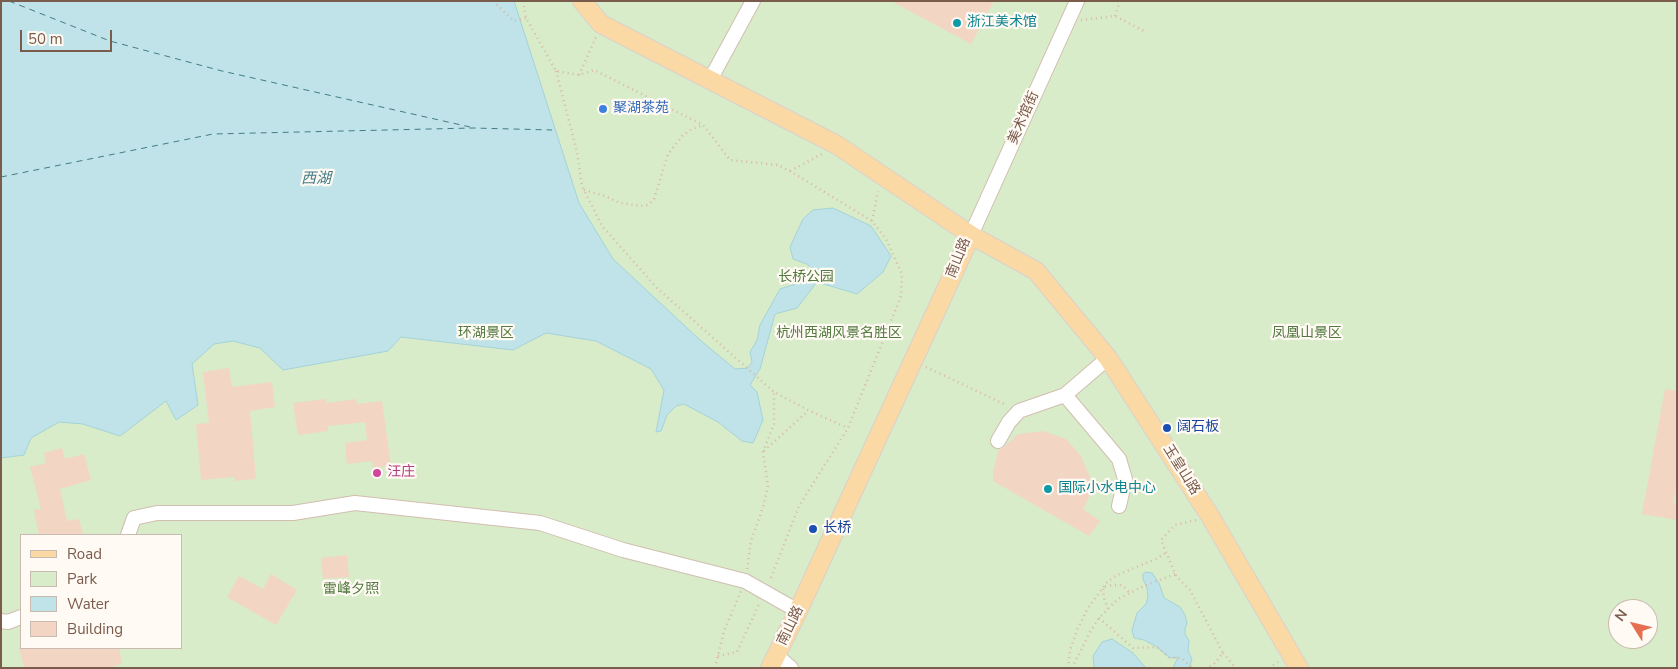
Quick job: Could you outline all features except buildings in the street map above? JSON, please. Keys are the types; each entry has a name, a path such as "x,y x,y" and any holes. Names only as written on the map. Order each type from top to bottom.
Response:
{"main road":[{"name":"南山路","path":"582,1 601,24 837,145 971,235 798,611 773,661"},
{"name":"玉皇山路","path":"971,235 1036,271 1108,358 1210,516 1299,668"}],"street":[{"path":"710,80 753,1"},
{"name":"美术馆街","path":"971,235 1077,1"},
{"path":"998,441 1009,422 1019,411 1065,395 1108,358"},
{"path":"1065,395 1119,459 1125,479 1119,506"},
{"path":"128,534 134,518 157,513 293,513 355,503 540,523 623,550 745,581 798,611"},
{"path":"1,622 8,622 20,617"},
{"path":"773,661 791,668"}],"path":[{"path":"493,1 514,21 526,18"},
{"path":"523,1 526,18 556,71 577,152 582,186 602,226 657,288 774,392 848,428"},
{"path":"1115,16 1120,1"},
{"path":"1067,21 1115,16 1144,31"},
{"path":"579,75 601,24"},
{"path":"556,71 579,75 594,70 703,125 730,160 778,165 790,171 872,221 886,240 902,274 902,296 848,428 799,506 737,652 718,656"},
{"path":"584,190 620,203 648,205 654,199 668,154 682,136 703,125"},
{"path":"790,171 837,145"},
{"path":"872,221 882,175"},
{"path":"913,361 1019,411"},
{"path":"715,668 724,631 745,581 751,541 768,486 763,452 774,424 774,392"},
{"path":"763,452 808,410"},
{"path":"1210,516 1175,525 1161,540 1175,574 1190,590 1223,653 1236,668"},
{"path":"1068,668 1070,650 1077,630 1088,608 1107,582 1117,574 1156,559 1166,553"},
{"path":"1072,668 1099,618 1118,599 1175,574"},
{"path":"1103,587 1120,585 1129,593"},
{"path":"1103,587 1108,609"},
{"path":"1099,618 1133,648 1157,647 1170,658 1182,658 1192,668"},
{"path":"1208,668 1223,653"}],"green space":[{"name":"杭州西湖风景名胜区","path":"1,1 1677,1 1677,668 1,668"}],"water":[{"name":"西湖","path":"1,1 514,1 579,203 613,259 700,340 735,369 748,368 752,362 750,352 757,340 760,325 780,289 805,281 815,271 807,264 793,259 790,247 803,219 813,210 833,208 871,226 891,256 883,272 857,294 817,282 797,308 775,314 760,369 750,385 757,392 763,420 753,443 742,441 718,422 684,404 676,406 667,415 661,431 656,432 664,390 651,369 596,341 546,333 513,350 401,337 388,351 283,370 260,348 233,341 214,344 192,364 198,405 176,420 166,401 120,436 83,424 59,422 31,438 24,455 1,458"},
{"path":"1146,572 1152,573 1159,583 1164,598 1180,607 1185,615 1187,623 1185,634 1189,641 1188,651 1192,659 1189,668 1173,668 1178,657 1170,658 1157,647 1144,640 1134,638 1132,630 1137,613 1146,604 1148,597 1143,579 1143,574"},
{"path":"1112,639 1133,653 1146,668 1094,668 1093,656 1102,642"}],"ferry route":[{"path":"9,1 110,41 222,71 470,127"},
{"path":"1,177 213,134 473,128 552,130"}],"place":[{"name":"浙江美术馆","path":"957,23"},
{"name":"聚湖茶苑","path":"603,109"},
{"name":"阔石板","path":"1167,428"},
{"name":"汪庄","path":"377,473"},
{"name":"国际小水电中心","path":"1048,489"},
{"name":"长桥","path":"813,529"}],"park label":[{"name":"长桥公园","path":"806,278"},
{"name":"环湖景区","path":"486,334"},
{"name":"凤凰山景区","path":"1307,334"},
{"name":"雷峰夕照","path":"351,590"}]}
